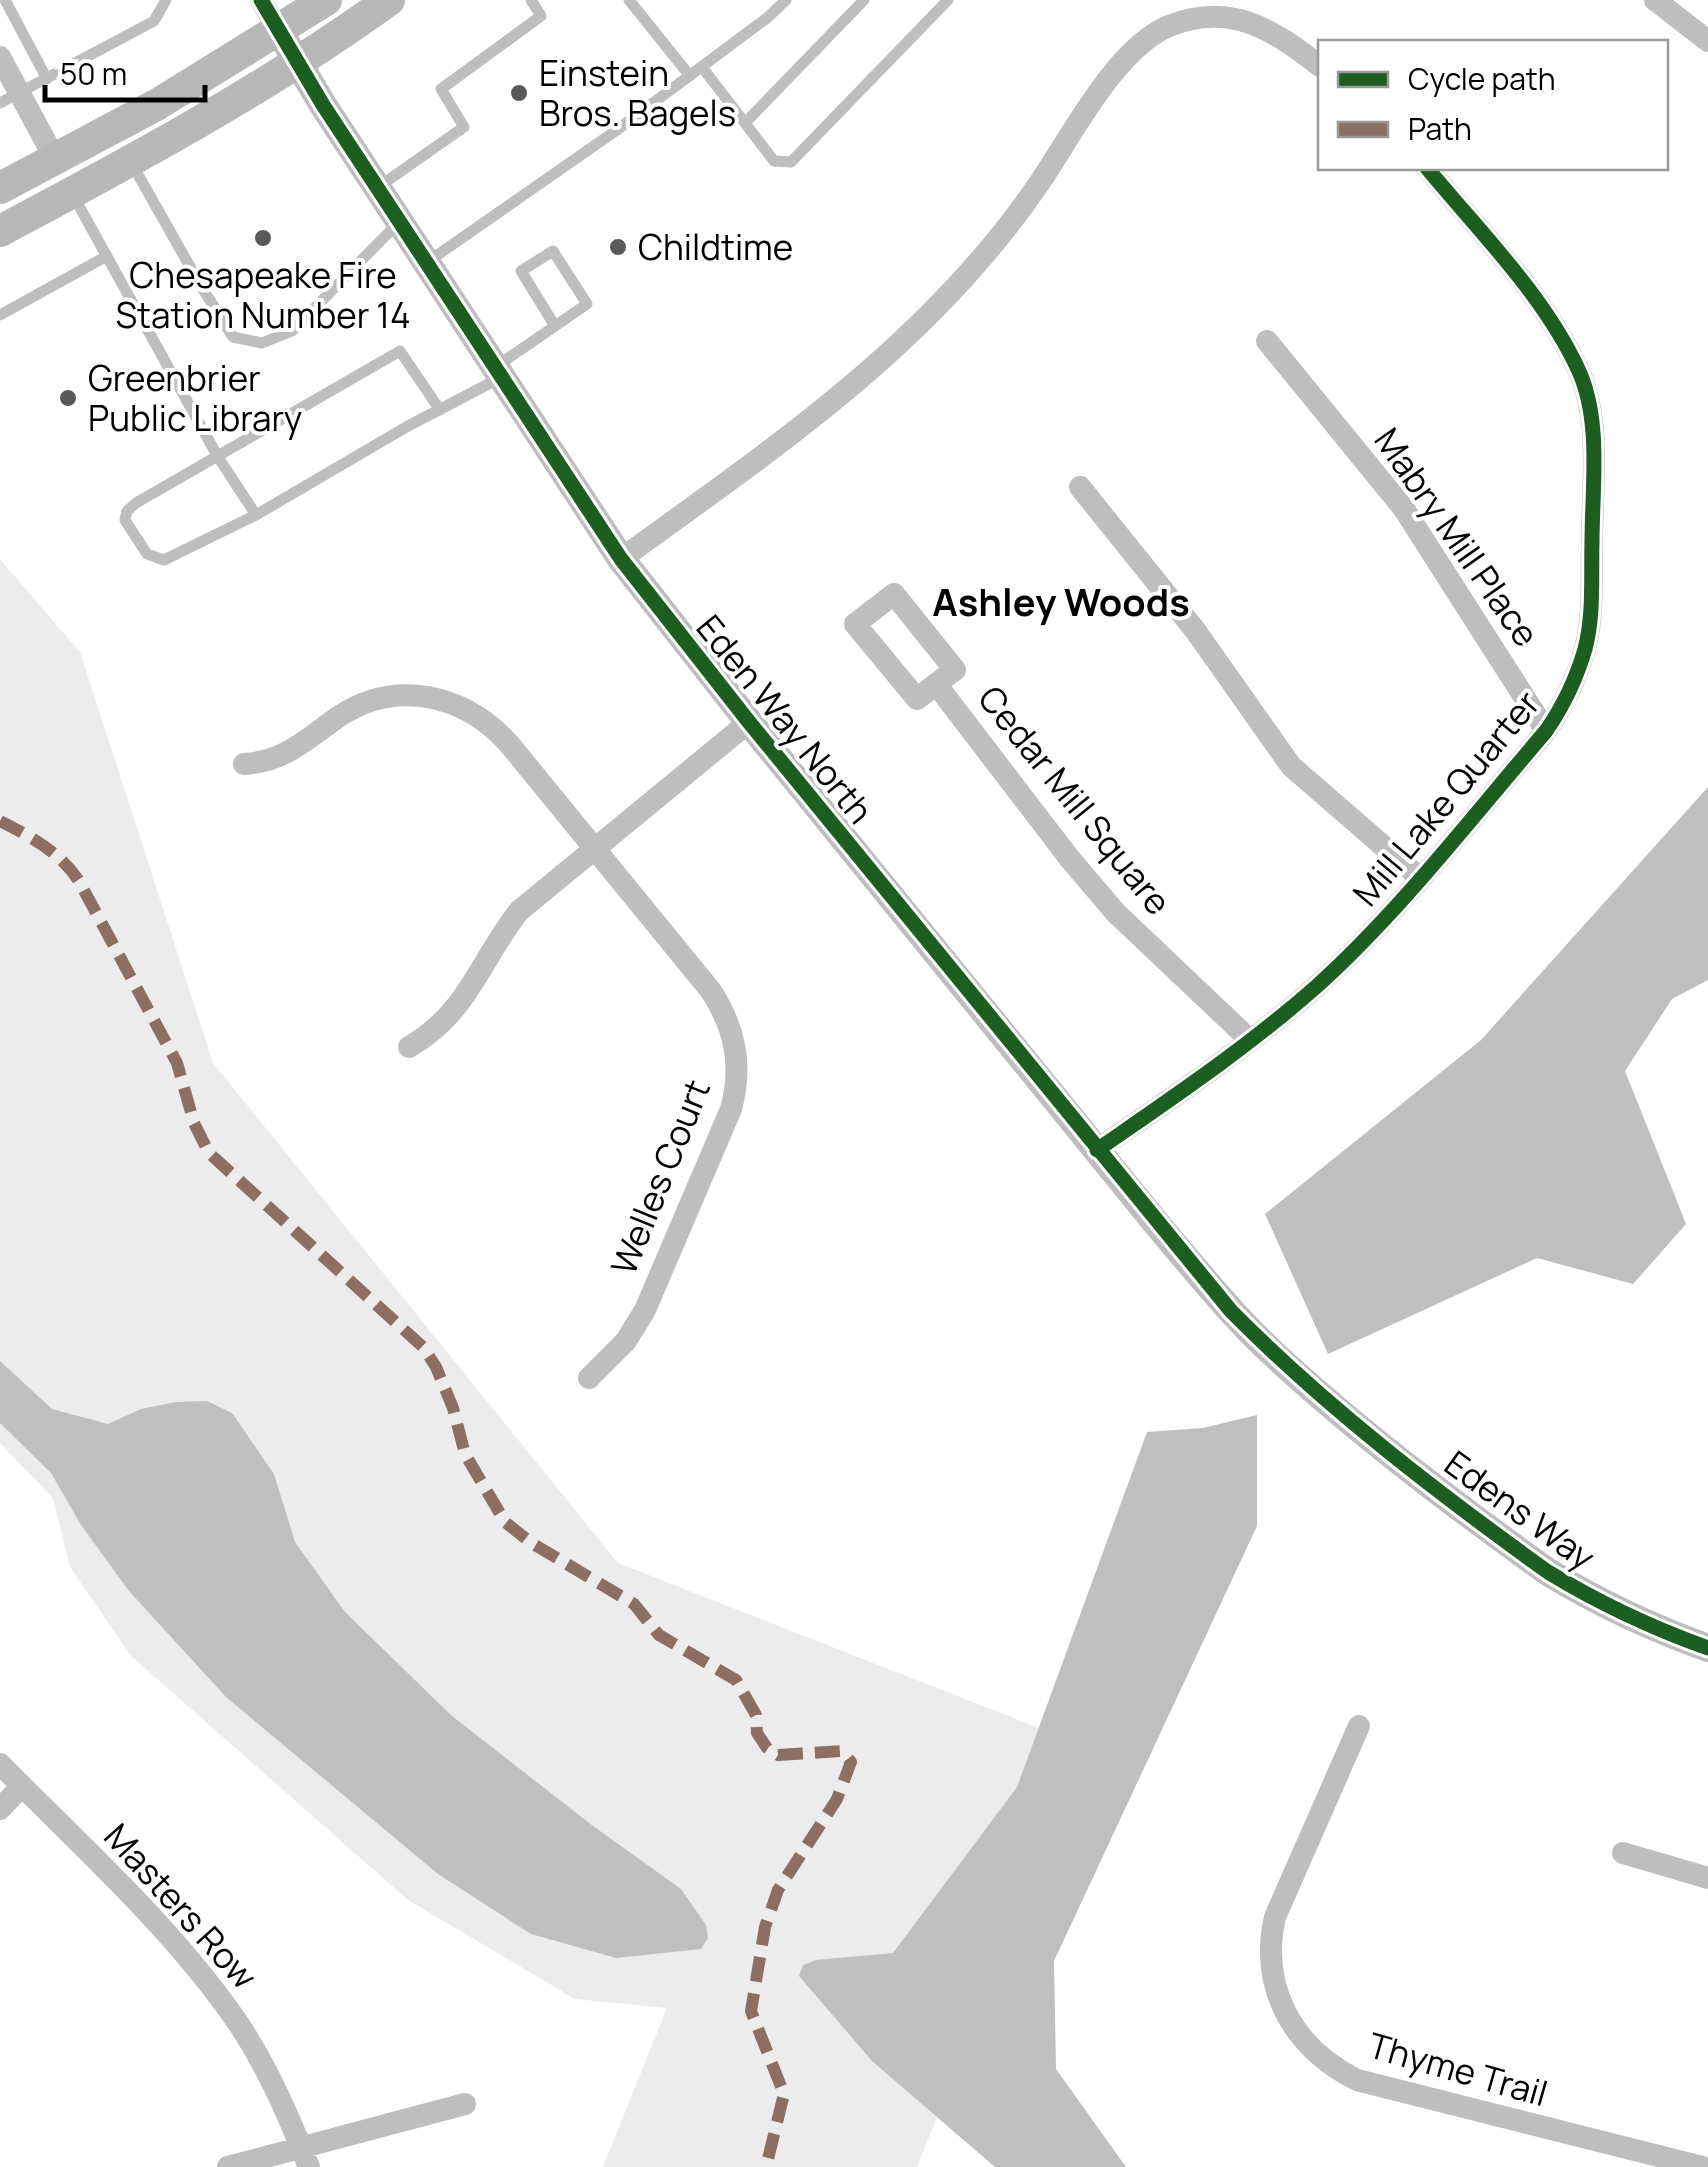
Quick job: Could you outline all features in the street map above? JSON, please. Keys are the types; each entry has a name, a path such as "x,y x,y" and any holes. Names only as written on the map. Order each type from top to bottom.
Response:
{"main road":[{"path":"0,188 158,104 326,0"},
{"path":"0,230 131,162 298,64 389,0"}],"street":[{"path":"262,0 279,31"},
{"path":"1654,0 1708,41"},
{"path":"620,559 821,414 906,339 1000,239 1117,67 1154,34 1196,20 1229,17 1278,33 1318,64"},
{"name":"Eden Way North","path":"279,31 620,559 748,722 1231,1311 1316,1390"},
{"path":"0,57 10,99 54,159"},
{"name":"Mill Lake Quarter","path":"1097,1150 1250,1040 1360,945 1546,731 1566,703 1586,645 1591,611 1590,418 1580,374 1560,335 1429,170"},
{"name":"Mabry Mill Place","path":"1267,341 1404,509 1546,731"},
{"path":"1080,487 1195,630 1290,766 1420,878"},
{"name":"Cedar Mill Square","path":"894,594 955,670 936,684 917,700 855,624 894,594"},
{"name":"Cedar Mill Square","path":"936,684 1116,913 1250,1040"},
{"name":"Welles Court","path":"244,764 280,757 359,706 382,698 407,694 453,702 496,729 711,991 724,1012 735,1042 736,1088 645,1310 626,1341 589,1378"},
{"path":"409,1047 441,1026 460,1005 498,937 519,911 748,722"},
{"name":"Edens Way","path":"1316,1390 1548,1572 1586,1595 1708,1648"},
{"name":"Thyme Trail","path":"1359,1726 1275,1917 1270,1939 1277,1997 1287,2020 1306,2045 1336,2070 1357,2080 1702,2167"},
{"name":"Masters Row","path":"0,1764 207,1981 272,2080 305,2157"},
{"path":"0,1808 22,1786"},
{"path":"1623,1853 1708,1878"},
{"path":"228,2167 305,2157 465,2104"}],"lane":[{"path":"5,0 47,79"},
{"path":"10,99 154,21 166,0"},
{"path":"377,188 464,127 441,90 541,16 531,0"},
{"path":"629,0 690,76"},
{"path":"426,264 690,76 786,0"},
{"path":"746,124 864,0"},
{"path":"702,66 774,161 791,162 948,0"},
{"path":"131,162 233,337 262,343 292,331 399,222"},
{"path":"72,193 218,457 256,515"},
{"path":"440,410 400,351 136,502 125,520 147,554 164,560 256,515 440,410 497,373 587,304 553,251 521,271 556,326"},
{"path":"0,315 107,256"}],"shaded area":[{"path":"0,559 80,652 213,1063 618,1563 1085,1746 917,2167 603,2167 667,2008 575,1999 408,1900 131,1656 70,1567 53,1498 0,1443"},
{"path":"1708,787 1708,980 1672,999 1625,1071 1686,1224 1633,1284 1537,1258 1328,1354 1265,1214 1481,1040"},
{"path":"0,1361 52,1409 108,1424 141,1409 176,1402 207,1401 232,1413 274,1474 295,1542 345,1612 452,1716 681,1889 706,1925 708,1938 701,1949 616,1958 531,1934 438,1874 226,1697 129,1591 81,1525 51,1473 0,1423"},
{"path":"1257,1415 1257,1526 1054,1961 1056,2069 1126,2167 995,2167 872,2061 799,1976 803,1965 816,1960 893,1953 1017,1787 1147,1432 1203,1428"}],"marked path":[{"path":"0,821 54,853 79,881 177,1063 194,1123 209,1153 423,1347 453,1408 465,1454 505,1522 530,1542 634,1604 659,1635 736,1680 756,1715 757,1733 767,1748 778,1755 842,1751 851,1762 837,1799 778,1890 765,1927 751,2011 784,2094 766,2167"}],"cycle path":[{"path":"261,0 323,105 621,559 749,722 1231,1311 1384,1448 1548,1572 1626,1614 1708,1648"},
{"path":"1097,1150 1264,1030 1348,957 1546,731 1569,692 1581,660 1591,610 1594,477 1593,432 1585,389 1564,341 1529,289 1429,170"}],"place":[{"name":"Einstein Bros. Bagels","path":"519,93"},
{"name":"Chesapeake Fire Station Number 14","path":"263,238"},
{"name":"Childtime","path":"618,247"},
{"name":"Greenbrier Public Library","path":"68,398"}],"district":[{"name":"Ashley Woods","path":"1061,601"}]}
